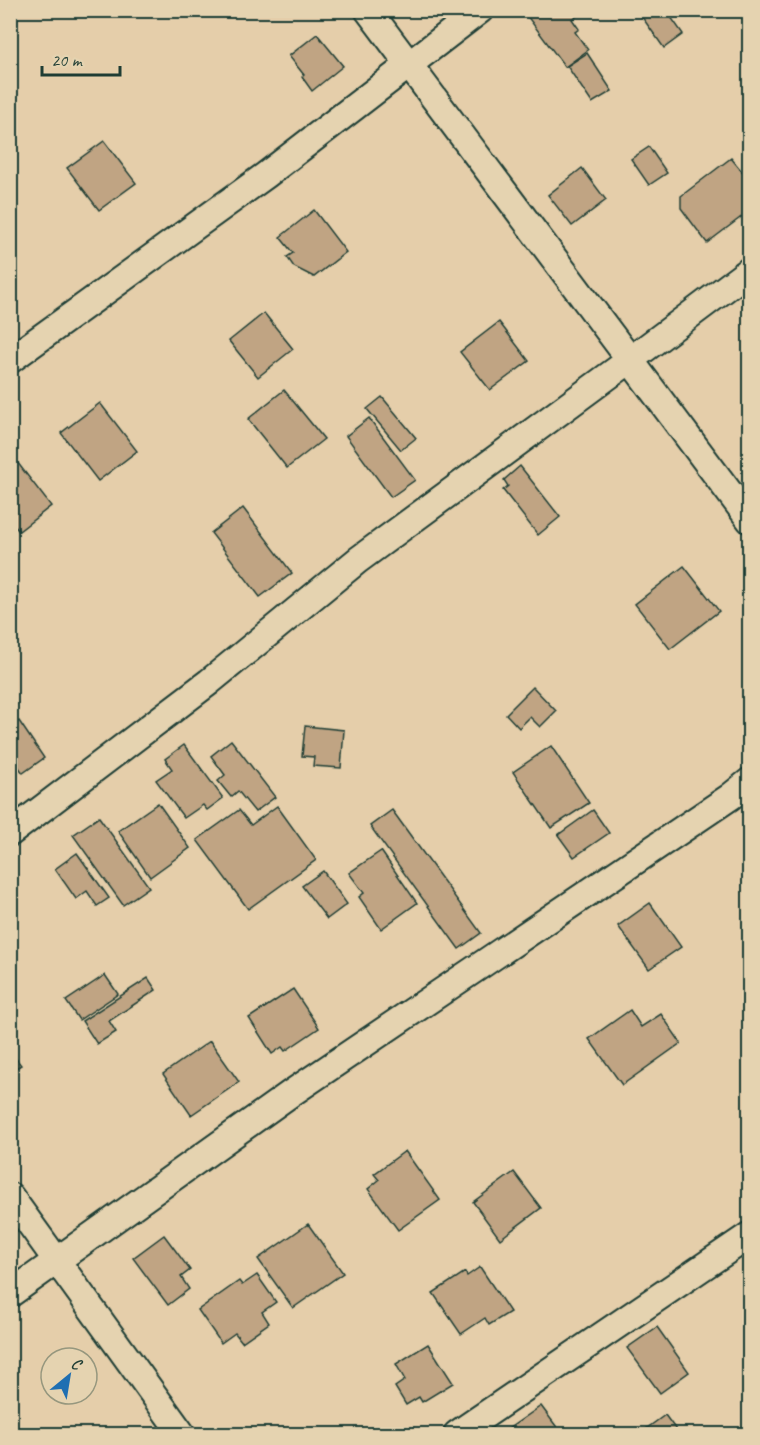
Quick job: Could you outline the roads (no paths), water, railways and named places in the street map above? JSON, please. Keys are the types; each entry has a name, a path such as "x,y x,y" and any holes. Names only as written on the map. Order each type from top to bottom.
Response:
{"street":[{"path":"368,10 750,520"},
{"path":"10,360 266,175 480,10"},
{"path":"10,833 209,682 358,560 750,270"},
{"path":"10,1294 290,1094 730,797 750,781"},
{"path":"10,1196 182,1434"},
{"path":"457,1434 750,1235"}]}
